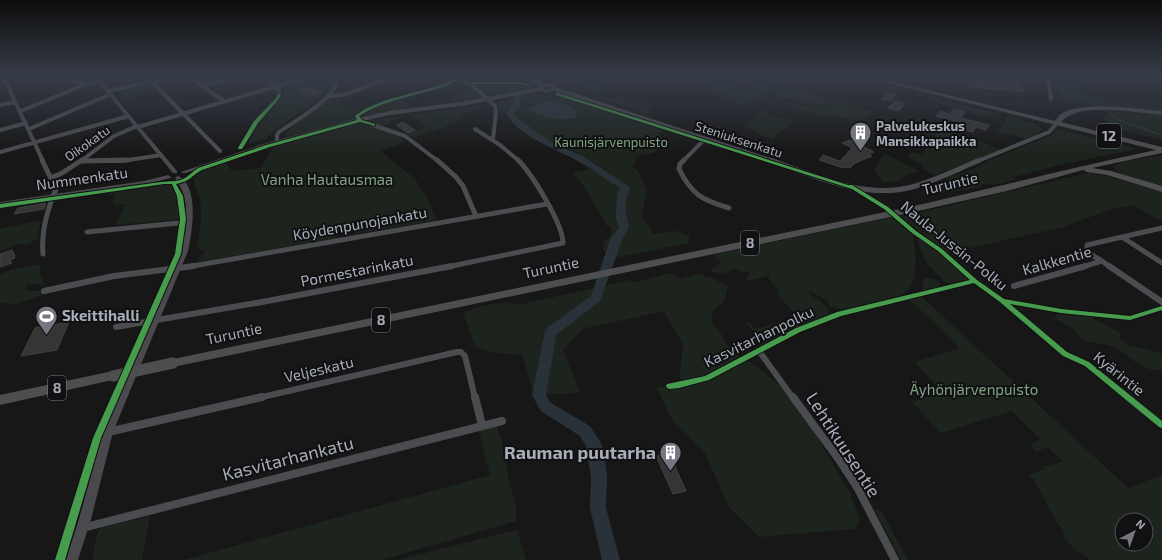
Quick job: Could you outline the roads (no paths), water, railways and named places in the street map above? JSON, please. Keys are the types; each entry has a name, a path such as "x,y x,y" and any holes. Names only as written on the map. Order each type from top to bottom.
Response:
{"highway":[{"name":"12","path":"984,102 1062,119 1162,149"},
{"path":"986,102 1046,114 1062,119 1080,112 1099,109 1162,113"},
{"name":"12","path":"1062,119 1162,149"},
{"name":"8","path":"1108,162 1162,149"},
{"path":"1108,162 1108,166 1111,169 1125,179"},
{"name":"Turuntie","path":"0,400 900,212 1007,188 1108,162"},
{"path":"1078,169 1108,173 1162,189"}],"main road":[{"path":"72,560 108,432 178,268 184,251 189,222 187,194 179,174 161,155 117,102"},
{"path":"179,174 277,142 379,115 473,102"},
{"name":"Nummenkatu","path":"0,204 144,183 168,177 171,178 179,174"}],"street":[{"path":"0,105 14,102"},
{"path":"15,102 56,189 49,206 42,239 43,254"},
{"path":"20,111 42,102"},
{"path":"29,129 89,102"},
{"path":"172,102 220,151"},
{"name":"Oikokatu","path":"51,178 63,173 122,132 137,126 220,102"},
{"path":"277,142 277,135 279,132 320,102"},
{"path":"366,110 387,102"},
{"path":"491,102 495,106 496,112 493,139"},
{"name":"Steniuksenkatu","path":"597,102 831,180 866,189 893,192 913,187 1040,136 1049,132 1062,119"},
{"path":"0,152 129,116"},
{"path":"0,130 26,123"},
{"path":"373,125 405,136 447,168 463,186 476,216"},
{"path":"475,129 493,139 522,164 535,180 547,204"},
{"path":"705,139 680,164 679,169 690,190 695,196 729,208"},
{"path":"81,161 122,161 161,155"},
{"name":"Köydenpunojankatu","path":"44,290 114,276 178,268 547,204"},
{"name":"Pormestarinkatu","path":"116,327 262,302 549,248 563,243 563,238 547,204"},
{"path":"87,232 189,222"},
{"name":"Kalkkentie","path":"1102,262 1087,252 1087,246 1162,228"},
{"path":"1122,238 1162,263"},
{"path":"1102,262 1162,302"},
{"name":"Kalkkentie","path":"1014,286 1102,262"},
{"name":"Kyärintie","path":"1058,348 1065,354 1087,364 1162,425"},
{"name":"Lehtikuusentie","path":"759,351 840,461 857,487 894,560"},
{"name":"Veljeskatu","path":"108,432 458,352 461,352 465,356 482,425"},
{"name":"Kasvitarhankatu","path":"82,528 482,425 502,422"}],"waterway":[{"path":"516,102 510,113 513,119 548,144 579,158 625,187 625,191 622,194 621,217 624,228 616,240 596,298 553,330 550,334 539,395 546,407 585,431 593,443 596,451 599,477 598,508 611,560"},
{"path":"1096,102 1103,107"},
{"path":"1108,111 1118,120 1162,135"}],"place":[{"name":"Palvelukeskus Mansikkapaikka","path":"861,152"},
{"name":"Skeittihalli","path":"47,336"},
{"name":"Rauman puutarha","path":"671,472"}],"park label":[{"name":"Kaunisjärvenpuisto","path":"611,142"},
{"name":"Vanha Hautausmaa","path":"327,180"},
{"name":"Äyhönjärvenpuisto","path":"974,390"}]}
